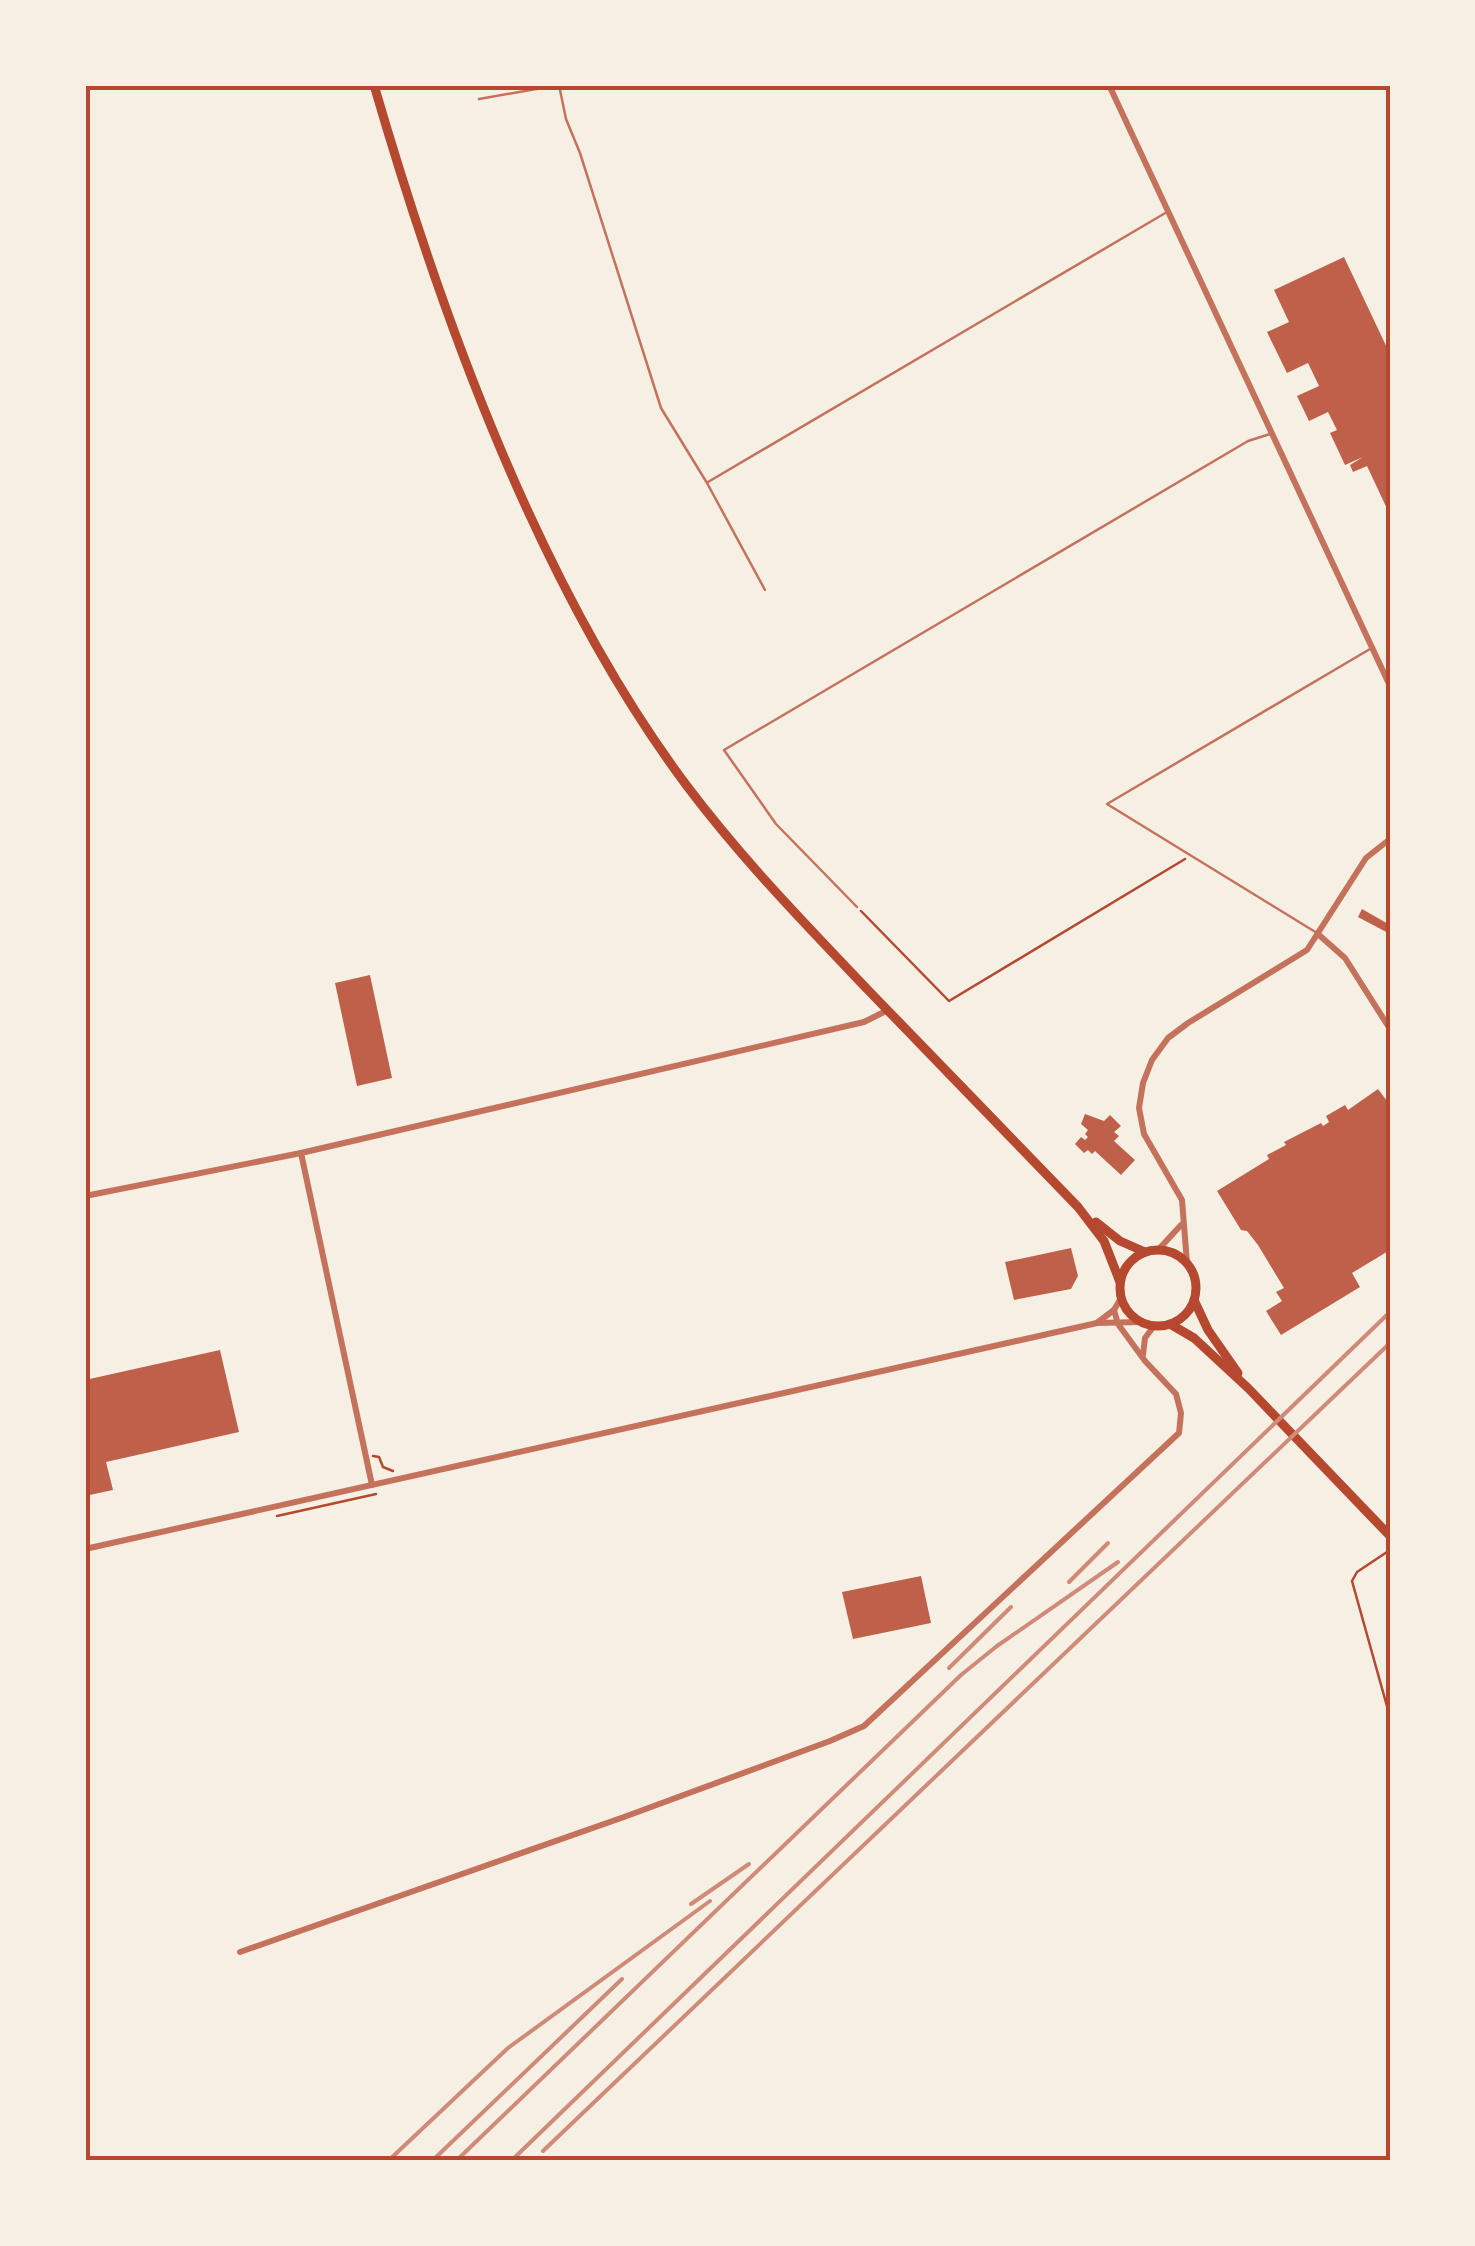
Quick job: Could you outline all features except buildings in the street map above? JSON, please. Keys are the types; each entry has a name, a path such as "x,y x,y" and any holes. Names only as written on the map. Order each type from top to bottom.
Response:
{"main road":[{"path":"374,85 426,249 510,465 572,599 638,716 733,844 1078,1208 1104,1242 1130,1315 1154,1326 1170,1324 1185,1315 1194,1300 1195,1280 1186,1263 1170,1252 1145,1252 1126,1266 1120,1282"},
{"path":"1078,1208 1120,1242 1145,1252"},
{"path":"1194,1300 1216,1344 1248,1388"},
{"path":"1170,1324 1194,1338 1248,1388 1390,1536"}],"street":[{"path":"1109,85 1390,686"},
{"path":"1186,1263 1182,1200 1144,1134 1140,1108 1143,1083 1152,1060 1168,1038 1188,1023 1307,950 1366,858 1390,838"},
{"path":"1319,935 1346,958 1390,1029"},
{"path":"85,1196 301,1152 864,1022 888,1010"},
{"path":"301,1152 372,1485"},
{"path":"1158,1250 1181,1224"},
{"path":"1097,1323 1114,1310 1121,1298"},
{"path":"240,1952 662,1803 864,1726 1179,1433 1181,1413 1176,1394 1144,1361 1118,1324 1114,1310"},
{"path":"85,1548 1097,1323 1140,1322"},
{"path":"1144,1361 1143,1346 1154,1326"}],"lane":[{"path":"479,99 559,85 566,119 661,408 765,590"},
{"path":"707,483 1168,212"},
{"path":"856,906 776,824 724,750 1248,440 1271,434"},
{"path":"1319,935 1107,804 1371,648"}],"path":[{"path":"856,906 949,1002 1190,856"},
{"path":"1390,1550 1357,1572 1352,1581 1390,1717"}],"railway":[{"path":"511,2161 1390,1312"},
{"path":"543,2151 1390,1343"},
{"path":"1069,1582 1108,1543"},
{"path":"456,2161 961,1675 1118,1562"},
{"path":"949,1668 1011,1607"},
{"path":"691,1904 749,1864"},
{"path":"388,2161 508,2048 710,1901"},
{"path":"432,2161 622,1979"}]}
